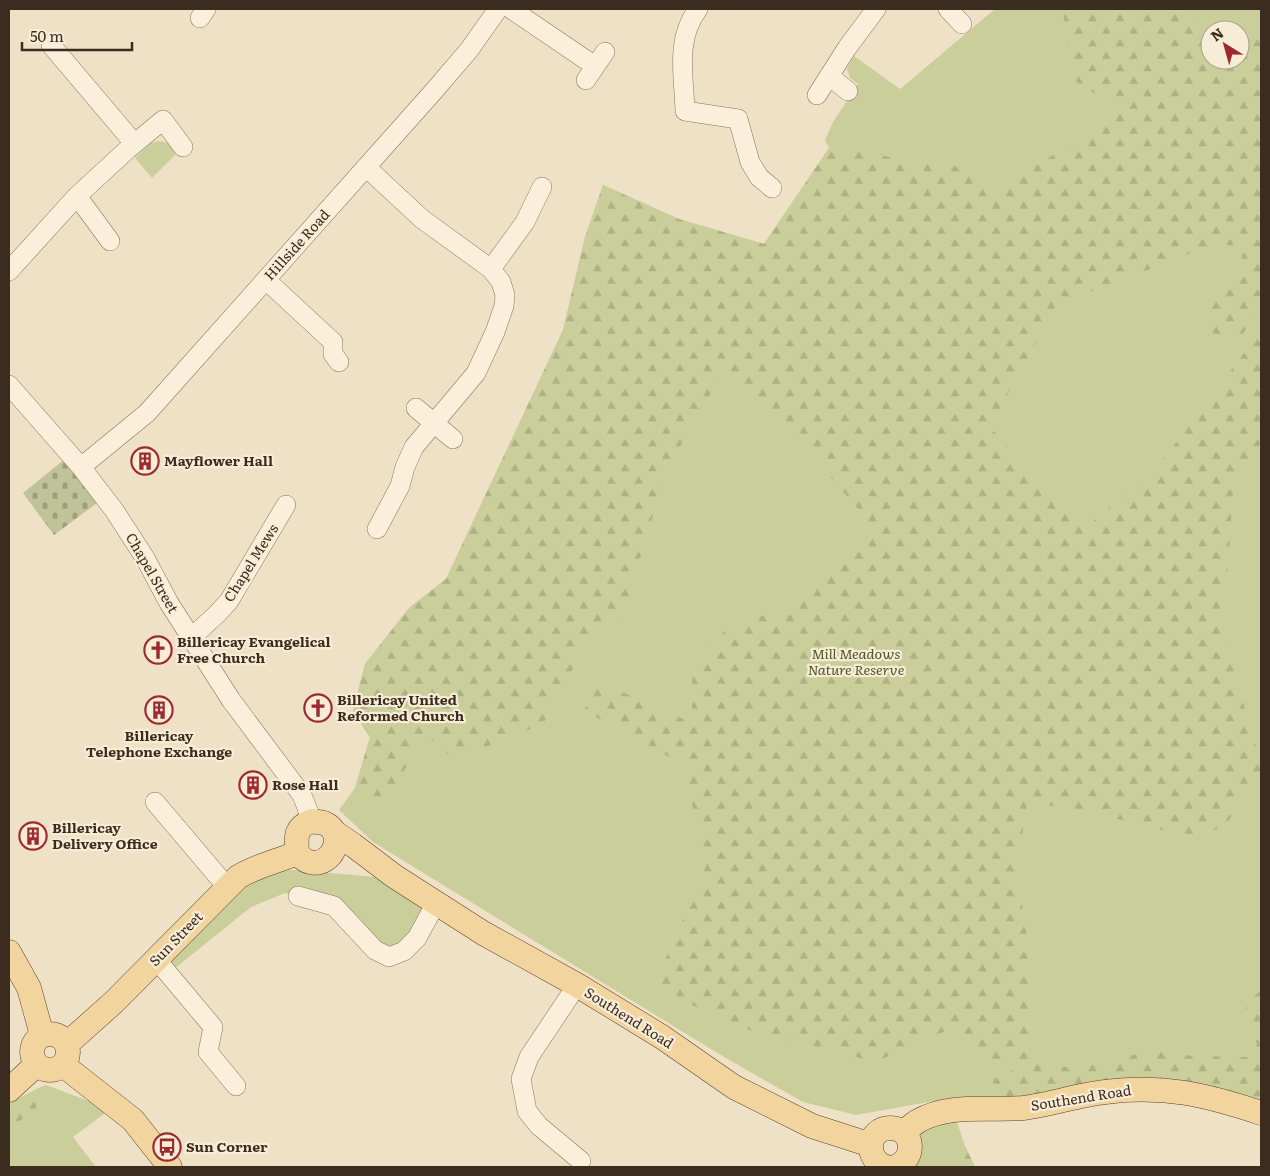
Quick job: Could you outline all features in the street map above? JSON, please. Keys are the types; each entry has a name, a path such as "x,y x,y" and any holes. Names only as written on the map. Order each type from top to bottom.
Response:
{"main road":[{"path":"312,821 324,823 334,832 336,848 329,857 311,863 304,860 297,853 298,831 304,824 312,821"},
{"name":"Southend Road","path":"334,832 394,876 483,933 662,1037 734,1087 812,1126 841,1137 871,1144"},
{"name":"Sun Street","path":"65,1055 114,1002 227,887 254,868 297,853"},
{"name":"Southend Road","path":"329,857 394,876"},
{"path":"9,952 29,988 42,1036"},
{"path":"65,1055 52,1070 44,1069 36,1065 32,1056 32,1049 34,1043 42,1036 55,1034 61,1037 65,1055 133,1120 170,1167"},
{"path":"9,1090 36,1065"},
{"name":"Southend Road","path":"903,1132 919,1120 953,1110 1025,1108 1104,1092 1146,1088 1183,1092 1235,1104 1261,1113"},
{"path":"883,1129 897,1129 907,1137 910,1150 905,1161 896,1167 876,1162 872,1157 871,1144 877,1133 883,1129"}],"street":[{"name":"Hillside Road","path":"81,467 147,413 463,57 498,9"},
{"path":"511,9 595,66"},
{"path":"698,9 684,34 682,56 685,111 738,119 750,162 759,176 772,188"},
{"path":"817,95 862,26 876,9"},
{"path":"948,9 962,24"},
{"path":"51,45 134,143"},
{"path":"829,76 848,91"},
{"path":"9,271 77,196 134,143 163,120 183,147"},
{"path":"366,167 422,219 491,269 501,282 505,296 500,316 476,373 414,447 405,467 400,486 377,529"},
{"path":"491,269 525,222 542,187"},
{"path":"77,196 110,241"},
{"path":"266,280 334,342 333,354 339,362"},
{"name":"Chapel Street","path":"9,384 81,467 114,510 145,558 169,603 231,700 297,786 312,821"},
{"path":"416,408 453,439"},
{"name":"Chapel Mews","path":"191,638 229,600 286,505"},
{"path":"155,802 227,887"},
{"path":"298,896 334,906 375,950 389,957 404,951 417,938 436,903"},
{"path":"156,959 213,1027 208,1052 236,1086"},
{"path":"577,986 534,1049 520,1080 527,1111 539,1126 581,1162"}],"green space":[{"name":"Mill Meadows Nature Reserve","path":"995,9 1261,9 1261,1106 1219,1092 934,1101 856,1115 803,1102 724,1057 373,842 339,810 355,788 370,737 353,711 365,664 409,608 446,579 563,330 585,237 603,185 679,219 764,244 829,148 825,140 833,122 858,84 850,78 847,69 854,56 900,89"},
{"name":"Mill Meadows Nature Reserve","path":"1067,9 1176,9 1200,22 1200,70 1250,70 1250,42 1256,27 1261,28 1261,248 1216,244 1056,305 990,427 1084,529 1158,466 1261,331 1261,442 1233,493 1223,632 1261,770 1225,826 1187,841 1153,826 1027,801 1017,873 1026,929 1031,1059 979,1064 951,1029 919,1041 876,1062 725,1024 655,983 706,866 683,765 584,710 600,682 692,723 692,666 728,627 796,605 879,533 794,435 724,371 667,469 620,625 598,622 543,724 453,760 434,740 420,746 379,809 355,788 370,737 353,711 365,664 409,608 446,579 563,330 585,237 603,185 679,219 764,244 829,148 967,168 998,189 1123,112 1074,80 1063,13"},
{"path":"159,141 168,143 176,154 152,178 135,158 151,143"},
{"path":"1243,253 1261,253 1261,310 1241,336 1207,333 1212,300 1237,275"},
{"path":"65,459 97,503 54,535 23,493"},
{"path":"297,870 376,877 435,906 389,957 334,906 285,893 251,907 169,973 164,968 235,892 264,871"},
{"path":"1261,990 1261,1106 1048,1094 1001,1099 992,1080 1010,1071 1041,1060 1073,1069 1133,1055 1164,1051 1192,1056 1249,1057 1257,1044 1244,1014 1249,1001"},
{"path":"46,1085 86,1100 108,1111 73,1137 96,1167 9,1167 9,1105"},
{"path":"46,1085 34,1112 9,1127 9,1103"},
{"path":"953,1110 965,1146 975,1167 901,1167 907,1137"},
{"path":"965,1146 975,1167 966,1167 958,1149"}],"place":[{"name":"Mayflower Hall","path":"145,461"},
{"name":"Billericay Evangelical Free Church","path":"158,650"},
{"name":"Billericay United Reformed Church","path":"318,708"},
{"name":"Billericay Telephone Exchange","path":"159,710"},
{"name":"Rose Hall","path":"253,785"},
{"name":"Billericay Delivery Office","path":"33,836"},
{"name":"Sun Corner","path":"167,1147"}]}
